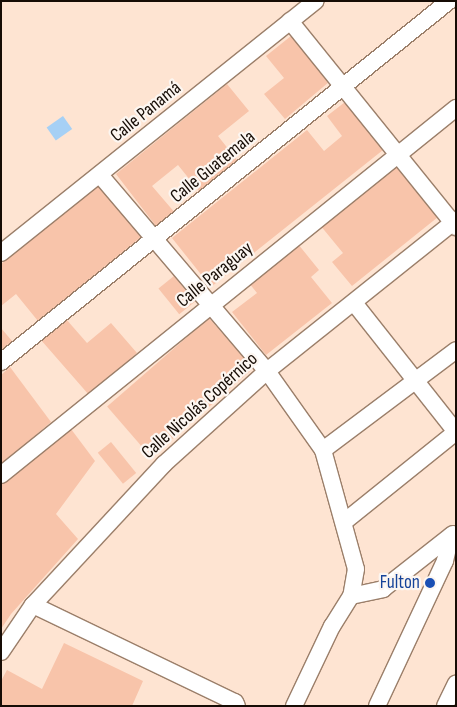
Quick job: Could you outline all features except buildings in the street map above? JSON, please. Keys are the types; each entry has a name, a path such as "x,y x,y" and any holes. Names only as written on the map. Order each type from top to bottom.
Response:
{"street":[{"name":"Calle Panamá","path":"1,253 316,1"},
{"name":"Calle Guatemala","path":"1,362 449,1"},
{"path":"290,21 455,223"},
{"name":"Calle Paraguay","path":"1,475 456,108"},
{"path":"100,175 268,371 323,450 356,569 351,596 332,626 294,706"},
{"name":"Calle Nicolás Copérnico","path":"1,652 34,605 164,464 268,371 455,223"},
{"path":"344,522 456,432 355,304"},
{"path":"323,450 456,350"},
{"path":"351,596 383,589 453,534"},
{"path":"377,706 445,561 453,534"},
{"path":"34,605 235,702 237,706"},
{"path":"445,706 456,683"}],"water":[{"path":"63,116 72,129 56,141 47,127"}],"place":[{"name":"Fulton","path":"430,583"}]}
